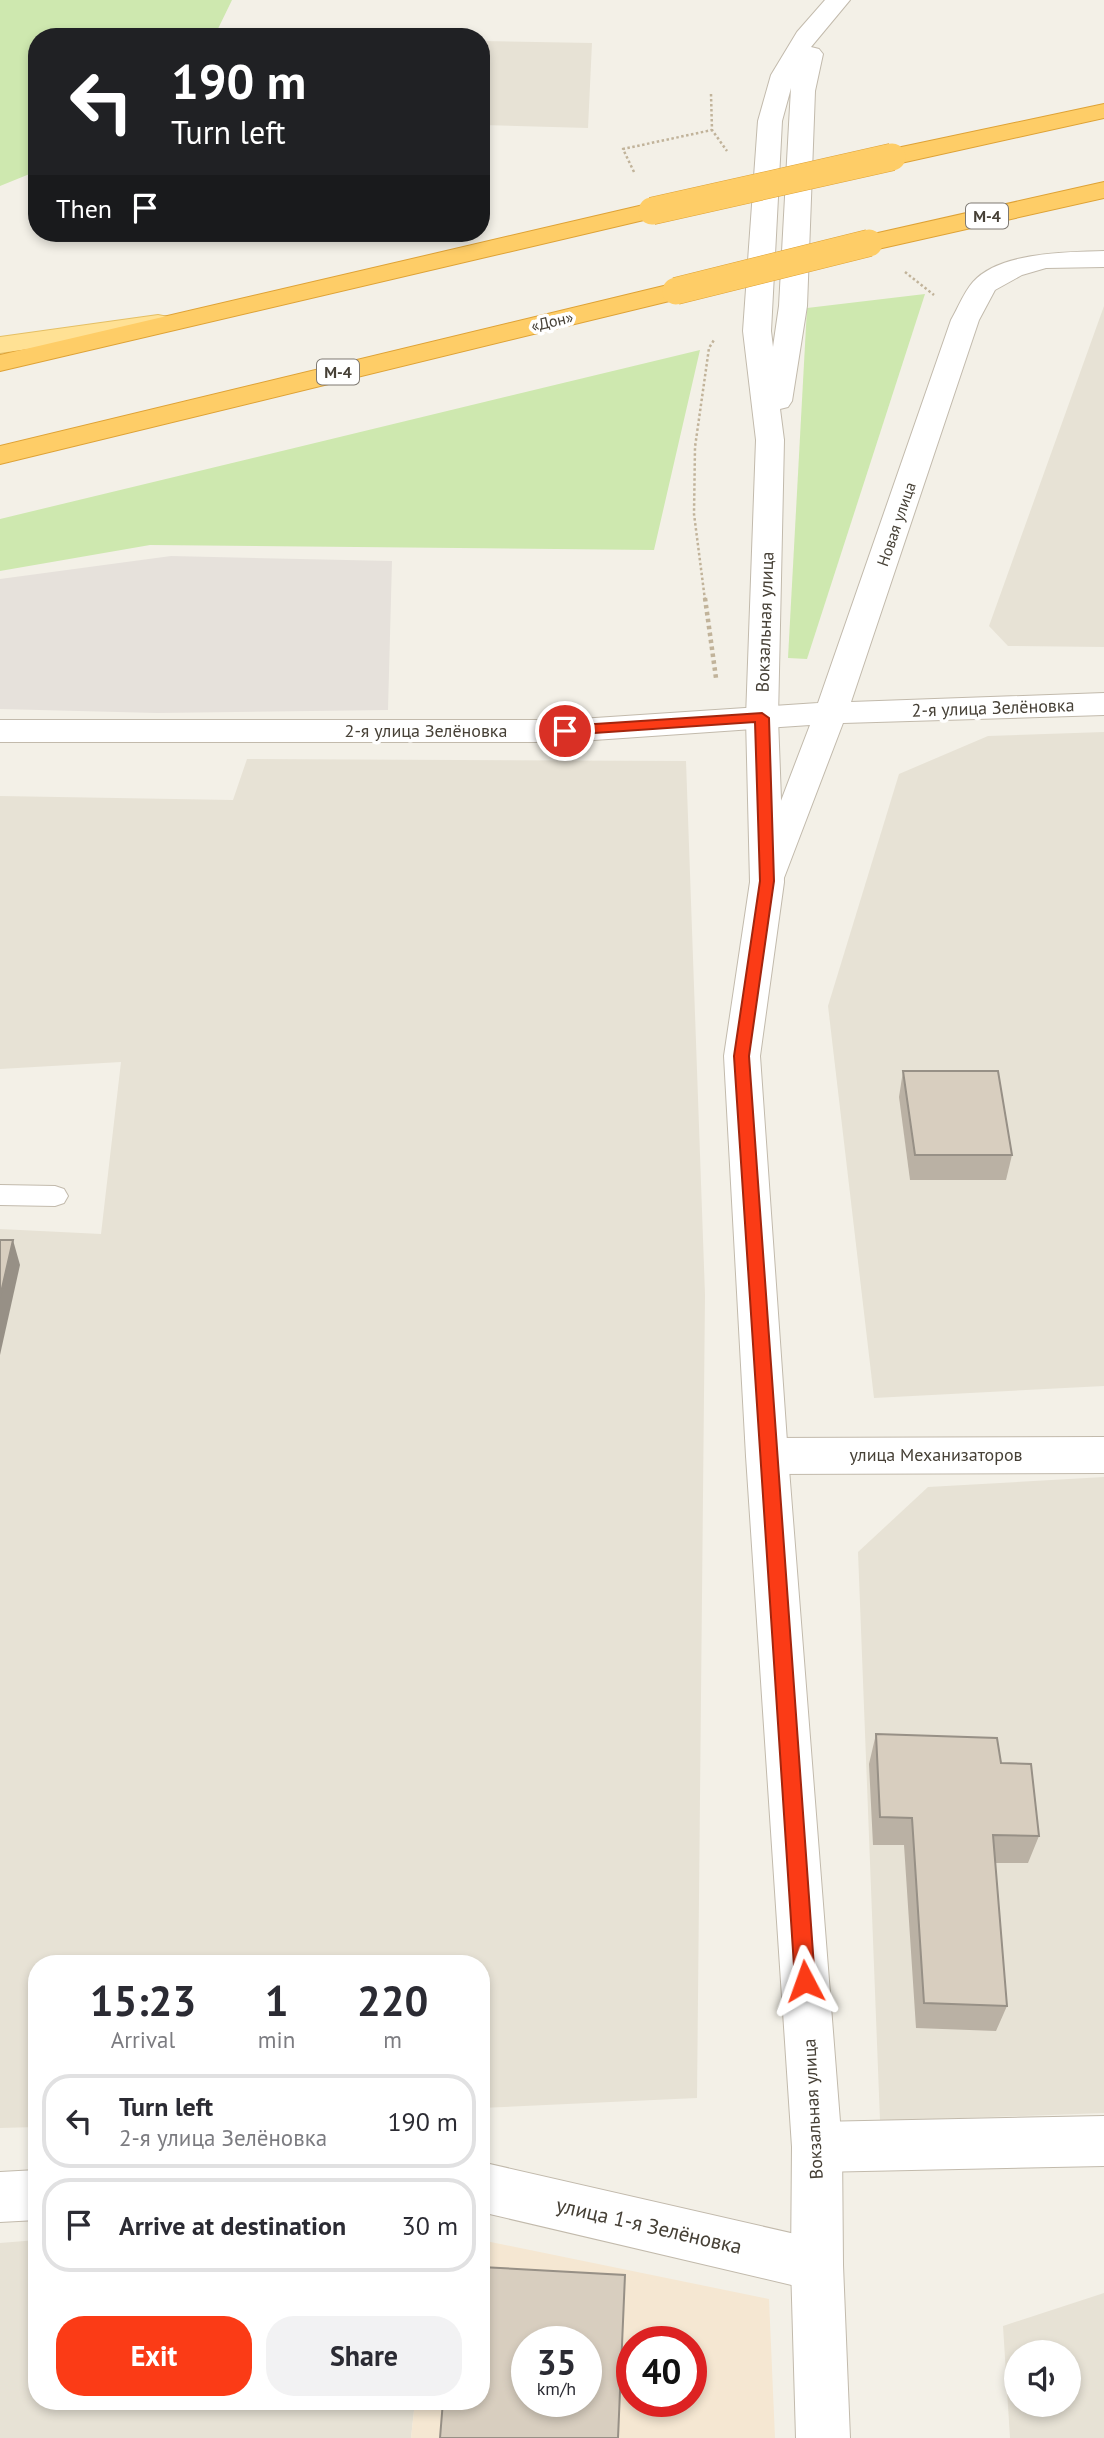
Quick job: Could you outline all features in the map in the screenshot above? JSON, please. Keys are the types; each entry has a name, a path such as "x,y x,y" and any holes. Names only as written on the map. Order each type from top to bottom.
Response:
{"highway":[{"path":"0,363 170,321 1104,111"},
{"name":"«Дон»","path":"0,455 869,243 1104,190"}],"main road":[{"path":"0,345 170,321"}],"street":[{"name":"Вокзальная улица","path":"823,2438 817,2265 817,2147 767,1455 742,1056 767,881 762,718 770,440 757,331 770,121 783,75 805,37 832,6"},
{"name":"Новая улица","path":"767,881 831,713 965,320 984,285 1013,269 1045,260 1104,259"},
{"name":"2-я улица Зелёновка","path":"0,731 565,731 831,713 1104,704"},
{"name":"улица Механизаторов","path":"767,1455 1104,1455"},
{"path":"817,2147 1104,2141"},
{"name":"улица 1-я Зелёновка","path":"490,2189 817,2265"},
{"path":"0,2197 28,2195"}],"lane":[{"path":"0,1195 55,1196"}],"path":[{"path":"711,94 712,130 734,159"},
{"path":"623,149 712,130"},
{"path":"869,243 965,320"},
{"path":"716,337 709,348 695,447 694,514 721,720"}],"shaded area":[{"path":"490,41 592,43 588,128 490,125"},
{"path":"1104,306 1104,647 1008,646 989,626"},
{"path":"171,556 392,561 388,710 157,713 0,709 0,579"},
{"path":"1104,732 1104,1386 874,1398 828,1006 899,774 988,736"},
{"path":"247,759 686,761 705,1295 697,2098 490,2108 490,1955 28,1955 28,2127 0,2128 0,1229 101,1234 121,1062 0,1069 0,796 233,800"},
{"path":"1104,1477 1104,2113 880,2121 858,1552 928,1487"},
{"path":"28,2241 28,2410 414,2410 411,2438 0,2438 0,2243"},
{"path":"490,2242 769,2299 775,2438 411,2438 414,2410 490,2410"},
{"path":"1104,2293 1104,2438 1010,2438 1009,2417 1081,2417 1081,2340 1004,2342 1003,2326"}],"green space":[{"path":"0,0 232,0 218,28 28,28 28,175 0,186"},
{"path":"925,294 807,659 788,658 807,308"},
{"path":"700,350 654,550 150,545 0,571 0,519"}],"building":[{"path":"903,1071 998,1071 1012,1155 915,1155"},
{"path":"0,1240 13,1240 0,1297"},
{"path":"876,1734 997,1738 1001,1763 1031,1764 1039,1836 993,1835 1007,2006 924,2003 912,1818 880,1817"},
{"path":"490,2268 625,2275 623,2326 616,2326 618,2438 440,2438 442,2410 490,2410"}],"route":[{"path":"565,731 762,718 767,881 742,1056 767,1455 805,1981"}]}
